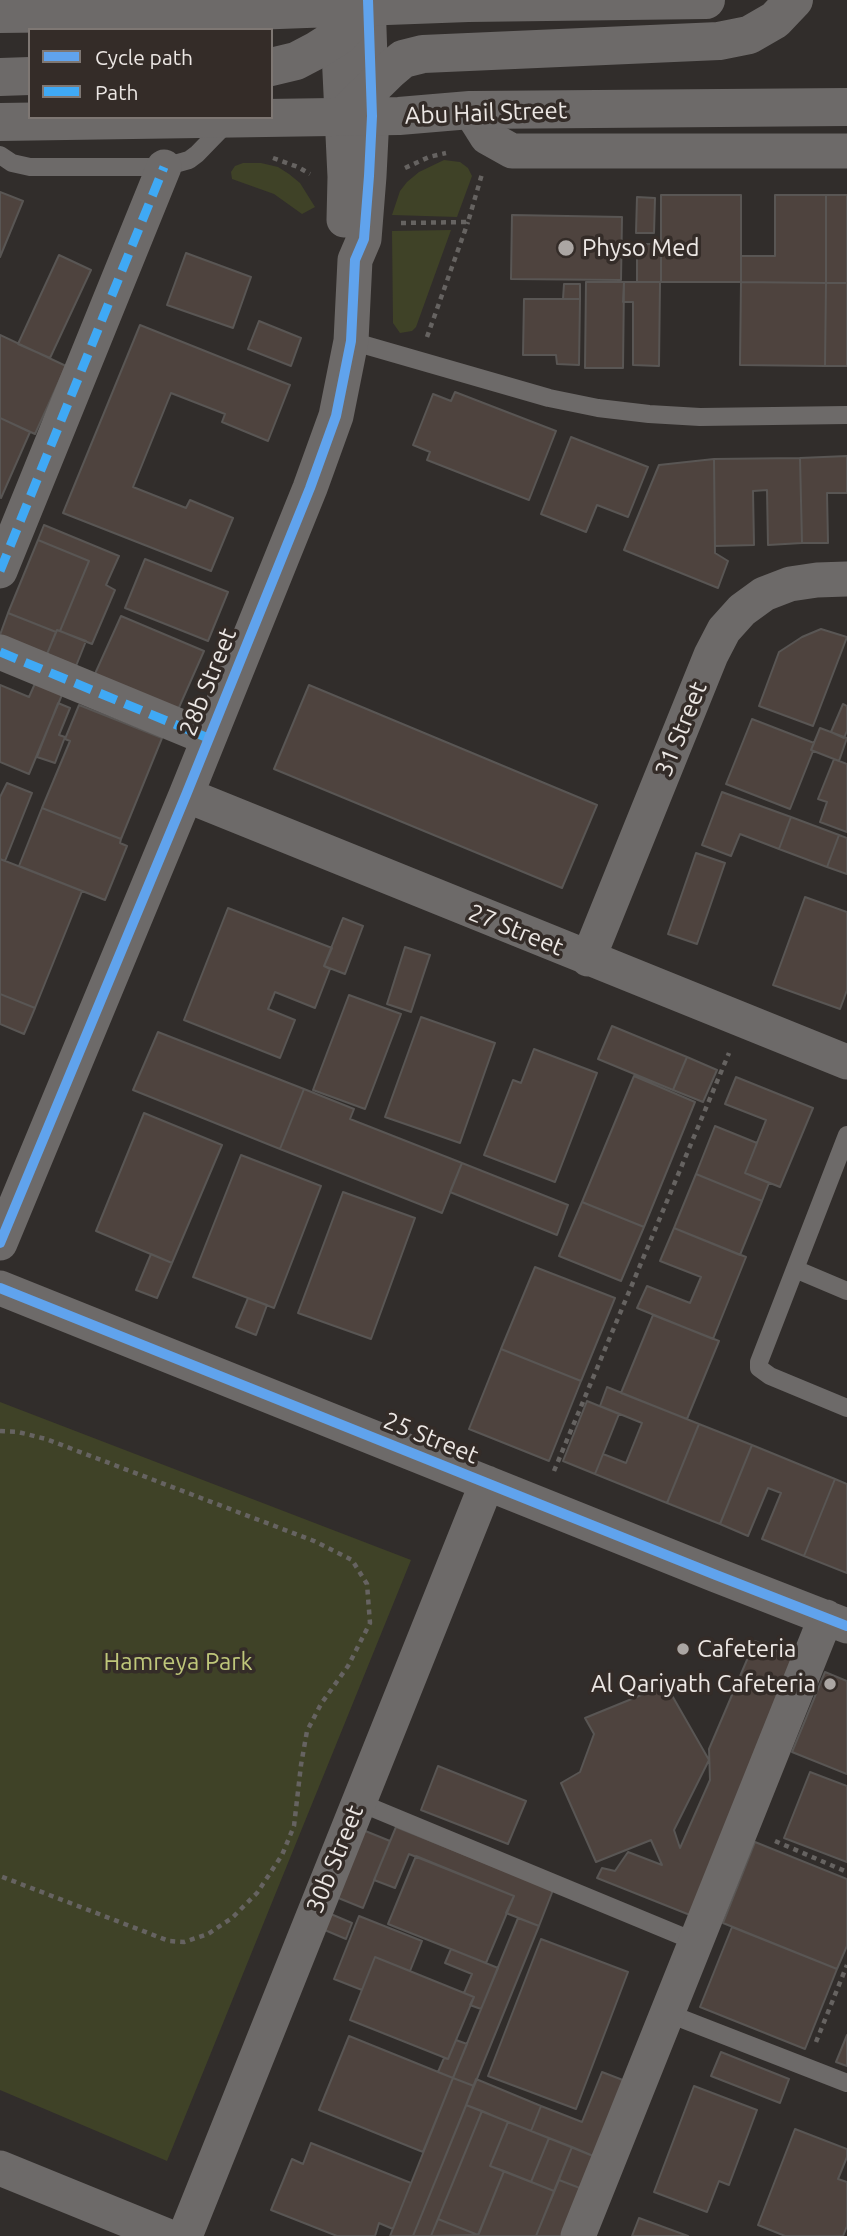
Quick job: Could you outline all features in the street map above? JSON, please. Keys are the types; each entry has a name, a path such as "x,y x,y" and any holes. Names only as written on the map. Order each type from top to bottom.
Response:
{"main road":[{"path":"0,14 230,6 350,10 469,1 706,0"},
{"path":"375,102 403,60 423,54 719,41 749,35 775,20 794,0"},
{"path":"273,67 296,61 317,50 350,10"},
{"path":"0,77 28,76"},
{"name":"Abu Hail Street","path":"273,114 375,102 470,110 847,107"},
{"name":"Abu Hail Street","path":"0,122 231,119"}],"street":[{"name":"28b Street","path":"0,1243 186,795 324,453 336,416 351,341 355,260 344,228 375,102 350,10"},
{"path":"470,110 487,137 512,151 847,151"},
{"path":"0,571 164,167"},
{"name":"31 Street","path":"588,959 711,655 724,630 742,610 764,594 790,583 847,579"},
{"path":"0,652 208,738"},
{"name":"27 Street","path":"186,795 847,1062"},
{"name":"25 Street","path":"0,1288 836,1621"},
{"name":"30b Street","path":"185,2236 487,1483"},
{"path":"578,2236 742,1826 836,1621"},
{"path":"0,2168 167,2236"}],"lane":[{"path":"0,155 12,163 30,167 164,167 189,160 231,119"},
{"path":"351,341 549,398 636,413 700,417 847,415"},
{"path":"847,1135 760,1355 760,1368 770,1376 847,1408"},
{"path":"795,1269 847,1291"},
{"path":"358,1802 696,1942"},
{"path":"667,2013 847,2083"}],"path":[{"path":"401,171 429,157 454,151"},
{"path":"419,361 468,222 482,173 478,163"},
{"path":"400,223 468,222"},
{"path":"540,1504 743,1021"},
{"path":"0,1431 46,1439 314,1541 352,1560 367,1584 370,1623 348,1666 321,1704 307,1731 300,1765 294,1826 282,1855 257,1893 232,1918 208,1934 184,1942 169,1941 0,1876"},
{"path":"742,1826 847,1872"},
{"path":"806,2067 847,1965"}],"green space":[{"path":"444,160 460,162 468,168 472,176 457,217 392,215 400,191 407,182 419,172"},
{"path":"243,163 278,167 300,183 315,207 302,214 274,194 232,179 231,172 235,166"},
{"path":"451,230 416,327 412,331 400,333 393,323 392,231"},
{"name":"Hamreya Park","path":"0,1402 411,1560 167,2161 0,2090"}],"building":[{"path":"0,192 23,201 0,257"},
{"path":"661,195 741,195 741,282 661,282"},
{"path":"775,195 826,195 826,283 741,282 741,256 775,256"},
{"path":"826,195 847,195 847,283 826,283"},
{"path":"637,197 655,198 654,233 636,233"},
{"name":"Physo Med","path":"512,215 622,217 621,280 511,279"},
{"path":"637,244 661,244 661,282 637,282"},
{"path":"186,253 251,277 233,328 167,305"},
{"path":"59,255 91,270 50,358 18,344"},
{"path":"586,282 624,282 623,368 585,368"},
{"path":"624,282 660,282 659,366 633,365 633,302 623,302"},
{"path":"741,282 826,283 825,366 740,365"},
{"path":"826,283 847,283 847,366 825,366"},
{"path":"564,284 580,284 580,299 563,299"},
{"path":"524,299 580,299 579,365 557,364 556,355 523,355"},
{"path":"259,321 301,338 291,366 248,349"},
{"path":"140,325 290,385 268,441 222,422 225,414 171,393 133,487 186,508 190,500 233,518 211,571 63,513"},
{"path":"0,335 66,366 35,434 0,418"},
{"path":"455,392 556,431 529,500 427,460 430,452 413,445 433,394 451,401"},
{"path":"0,418 30,432 1,498 0,497"},
{"path":"571,437 648,467 628,517 597,505 586,532 541,514"},
{"path":"847,456 847,493 827,493 828,543 802,543 800,458"},
{"path":"800,458 802,543 768,545 767,490 753,491 754,545 715,546 714,459"},
{"path":"714,459 715,553 728,561 718,588 624,550 659,465"},
{"path":"44,525 119,556 106,585 115,590 92,644 60,631 89,561 38,540"},
{"path":"38,540 89,561 60,631 56,632 8,613"},
{"path":"145,559 228,592 208,641 125,608"},
{"path":"8,613 56,632 47,654 0,635"},
{"path":"121,616 204,651 177,712 94,676"},
{"path":"821,629 847,637 813,726 759,706 779,652 802,637"},
{"path":"57,630 86,641 76,666 47,654"},
{"path":"37,679 64,690 29,774 0,762 0,685 29,697"},
{"path":"309,685 597,805 562,888 274,769"},
{"path":"58,703 70,708 59,735 65,737 55,763 37,757"},
{"path":"843,704 847,706 847,731 844,738 831,732"},
{"path":"79,705 162,738 121,839 42,808 70,741 65,739"},
{"path":"752,719 814,743 790,809 726,784"},
{"path":"820,728 847,738 839,761 811,750"},
{"path":"834,759 847,764 847,832 820,822 827,802 818,799"},
{"path":"7,783 32,793 5,861 0,859 0,797"},
{"path":"722,792 791,817 779,849 740,834 731,856 702,845"},
{"path":"42,808 121,839 120,843 127,846 105,900 19,866"},
{"path":"791,817 839,835 827,867 779,849"},
{"path":"839,835 847,838 847,874 827,867"},
{"path":"696,853 725,863 697,944 668,934"},
{"path":"0,859 82,891 35,1008 0,994"},
{"path":"805,897 847,912 847,990 840,1009 773,985"},
{"path":"228,908 332,948 324,966 330,969 315,1008 275,992 268,1009 295,1020 280,1058 184,1020"},
{"path":"343,918 363,926 345,974 324,966"},
{"path":"405,947 430,955 411,1012 387,1004"},
{"path":"0,994 35,1008 24,1034 0,1024"},
{"path":"349,995 401,1014 365,1109 313,1090"},
{"path":"421,1017 495,1043 460,1143 385,1117"},
{"path":"612,1026 687,1057 673,1090 598,1059"},
{"path":"158,1032 304,1089 280,1149 133,1090"},
{"path":"534,1049 597,1073 555,1182 484,1155 513,1080 521,1083"},
{"path":"687,1057 717,1070 703,1102 673,1090"},
{"path":"634,1076 695,1102 644,1227 582,1202"},
{"path":"736,1077 813,1108 780,1187 745,1173 766,1120 725,1104"},
{"path":"304,1089 354,1109 350,1119 462,1163 442,1213 280,1149"},
{"path":"144,1113 222,1145 172,1263 96,1231"},
{"path":"715,1126 757,1143 745,1173 769,1183 762,1201 696,1174"},
{"path":"241,1155 321,1186 274,1308 193,1277"},
{"path":"462,1163 568,1205 557,1235 450,1192"},
{"path":"696,1174 762,1201 740,1255 674,1228"},
{"path":"343,1192 415,1218 371,1339 298,1313"},
{"path":"582,1202 644,1227 621,1281 559,1256"},
{"path":"674,1228 746,1257 713,1339 637,1308 647,1286 690,1303 701,1277 660,1261"},
{"path":"151,1254 172,1263 157,1298 136,1290"},
{"path":"535,1267 615,1298 581,1381 501,1349"},
{"path":"248,1298 267,1305 256,1335 236,1327"},
{"path":"653,1315 719,1341 687,1419 621,1393"},
{"path":"501,1349 581,1381 549,1461 469,1429"},
{"path":"607,1387 699,1424 667,1503 595,1474 603,1454 626,1463 642,1423 600,1406"},
{"path":"587,1401 619,1414 595,1474 563,1461"},
{"path":"699,1424 752,1445 720,1524 667,1503"},
{"path":"752,1445 835,1479 804,1556 762,1539 781,1493 768,1488 748,1536 720,1524"},
{"path":"835,1479 847,1484 847,1573 804,1556"},
{"path":"755,1641 797,1660 690,1915 597,1878 602,1868 615,1871 628,1852 662,1865 651,1840 596,1862 561,1783 580,1772 594,1734 585,1718 666,1685 709,1760 674,1830 680,1848 710,1780 709,1749"},
{"path":"825,1672 847,1681 847,1774 792,1752"},
{"path":"438,1766 526,1801 508,1844 421,1810"},
{"path":"810,1772 847,1786 847,1862 784,1838"},
{"path":"396,1827 553,1890 539,1926 506,1913 514,1896 409,1854 395,1888 374,1880"},
{"path":"358,1828 390,1841 363,1908 331,1895"},
{"path":"755,1842 847,1879 847,1946 837,1969 723,1923"},
{"path":"416,1856 514,1896 486,1963 388,1924"},
{"path":"326,1912 352,1923 346,1939 320,1928"},
{"path":"359,1916 422,1941 410,1971 375,1957 362,1990 334,1979"},
{"path":"518,1918 539,1926 474,2086 453,2078"},
{"path":"732,1927 837,1969 805,2049 700,2007"},
{"path":"541,1939 628,1972 576,2109 488,2076"},
{"path":"451,1949 498,1968 481,2009 470,2005 474,1997 464,1993 472,1974 445,1963"},
{"path":"375,1957 474,1997 448,2059 350,2020"},
{"path":"847,2035 847,2066 836,2062"},
{"path":"349,2036 453,2078 423,2152 319,2110"},
{"path":"456,2040 467,2044 453,2078 438,2072 444,2058 448,2059"},
{"path":"721,2052 789,2079 780,2103 711,2076"},
{"path":"602,2072 628,2082 598,2158 531,2131 541,2106 582,2122"},
{"path":"453,2078 474,2086 413,2236 390,2236"},
{"path":"476,2079 541,2106 531,2131 466,2105"},
{"path":"694,2086 757,2110 729,2185 719,2181 707,2212 654,2192"},
{"path":"466,2105 482,2111 431,2236 413,2236"},
{"path":"482,2111 508,2122 490,2166 504,2171 478,2235 438,2219"},
{"path":"508,2122 549,2138 531,2182 490,2166"},
{"path":"795,2129 847,2149 847,2157 838,2179 847,2182 847,2226 843,2236 785,2236 758,2225"},
{"path":"549,2138 572,2147 554,2191 531,2182"},
{"path":"311,2143 411,2183 393,2229 379,2223 375,2236 337,2236 271,2210 292,2159 303,2164"},
{"path":"572,2147 598,2158 585,2190 559,2180"},
{"path":"504,2171 554,2191 536,2236 478,2236"},
{"path":"559,2180 585,2190 566,2236 536,2236"},
{"path":"639,2218 688,2236 632,2236"},
{"path":"438,2219 478,2235 431,2236"}],"marked path":[{"path":"0,571 164,167"},
{"path":"0,652 208,738"}],"cycle path":[{"path":"0,1243 186,795 310,488 336,416 351,341 355,260 364,239 369,176 372,116 368,0"},
{"path":"0,1288 847,1626"}],"place":[{"name":"Physo Med","path":"566,248"},
{"name":"Cafeteria","path":"683,1649"},
{"name":"Al Qariyath Cafeteria","path":"830,1684"}]}
